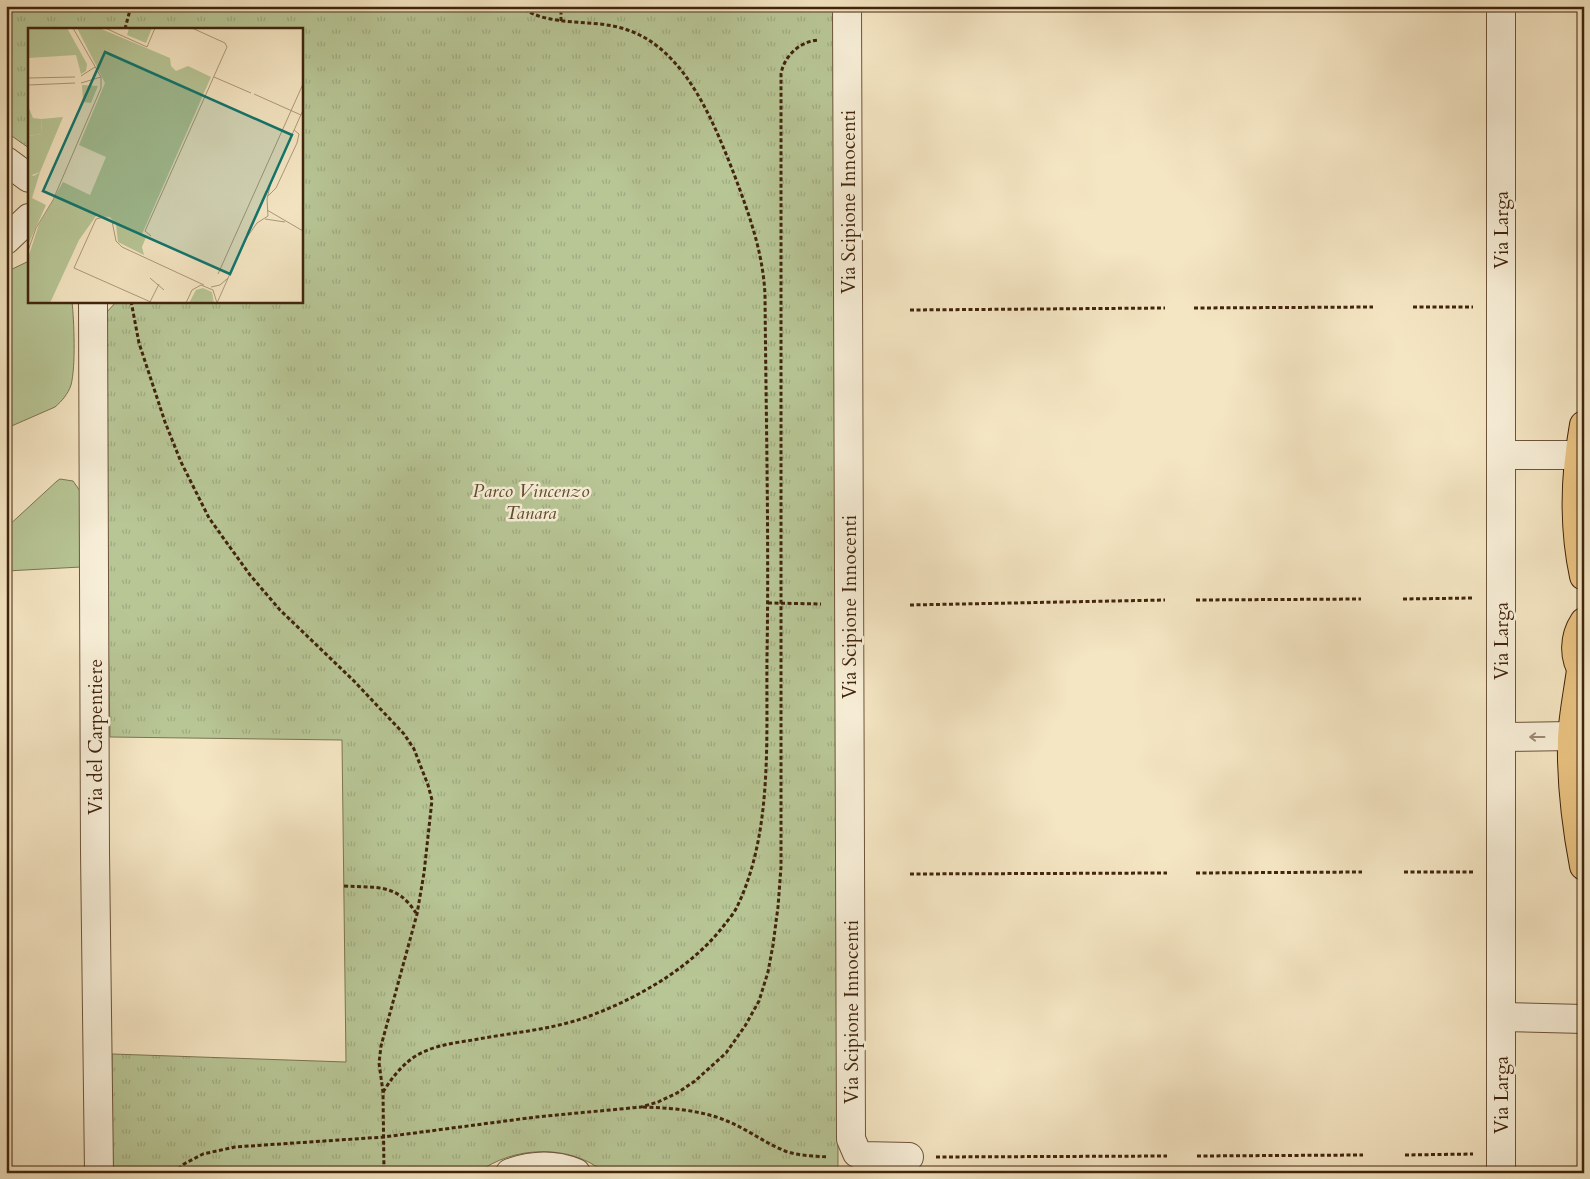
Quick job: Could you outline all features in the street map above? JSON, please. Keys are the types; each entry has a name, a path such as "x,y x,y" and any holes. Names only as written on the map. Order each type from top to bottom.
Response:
{"main road":[{"path":"1584,424 1576,489 1577,536 1584,576"},
{"path":"1584,622 1577,636 1577,659 1582,672 1572,736 1573,792 1584,866"}],"street":[{"name":"Via Scipione Innocenti","path":"847,6 851,1139 857,1152 863,1156 909,1157"},
{"name":"Via Larga","path":"1501,6 1502,1173"},
{"path":"6,161 28,177"},
{"path":"6,240 28,219"},
{"name":"Via del Carpentiere","path":"92,302 98,1173"},
{"path":"1501,454 1579,455"},
{"path":"1501,737 1572,736"},
{"path":"1502,1017 1584,1019"},
{"path":"510,1173 532,1167 548,1166 565,1168 576,1173"}],"path":[{"path":"125,28 132,6"},
{"path":"383,1092 392,1077 403,1066 416,1056 430,1049 583,1018 632,996 680,968 701,951 736,909 755,853 765,793 768,603 764,273 755,231 711,120 697,93 664,51 649,40 632,32 597,23 561,21 546,18 518,6"},
{"path":"561,6 561,21"},
{"path":"640,1107 658,1102 677,1093 726,1053 745,1026 759,1001 768,972 778,907 781,867 781,74 782,68 791,53 813,40 822,40"},
{"path":"131,302 139,343 156,396 181,462 209,518 250,575 280,610 354,681 399,728 414,749 428,785 432,800 424,873 417,914 381,1046 379,1063 383,1092 384,1173"},
{"path":"1194,308 1373,307"},
{"path":"1414,307 1479,307"},
{"path":"910,310 1165,308"},
{"path":"1404,599 1478,598"},
{"path":"1196,600 1362,599"},
{"path":"910,605 1165,600"},
{"path":"768,603 850,604"},
{"path":"1196,873 1362,872"},
{"path":"1404,872 1478,872"},
{"path":"910,874 1167,873"},
{"path":"344,886 382,888 393,891 407,899 417,914"},
{"path":"173,1173 184,1164 203,1154 235,1147 384,1137 536,1117 640,1107 666,1108 710,1115 727,1121 786,1151 804,1156 834,1157"},
{"path":"1405,1155 1479,1154"},
{"path":"1197,1156 1363,1155"},
{"path":"909,1157 1167,1156"}],"green space":[{"name":"Parco Vincenzo Tanara","path":"6,6 834,6 838,1173 605,1173 591,1163 575,1157 559,1153 541,1152 507,1157 477,1173 110,1173 112,1054 346,1062 342,740 110,737 104,404 105,314 116,302 302,302 302,28 28,28 28,147 6,132"},
{"path":"28,261 28,302 72,302 74,343 73,377 71,385 62,400 55,407 7,428 6,272"},
{"path":"60,479 73,481 80,491 81,567 6,571 6,528"}]}
